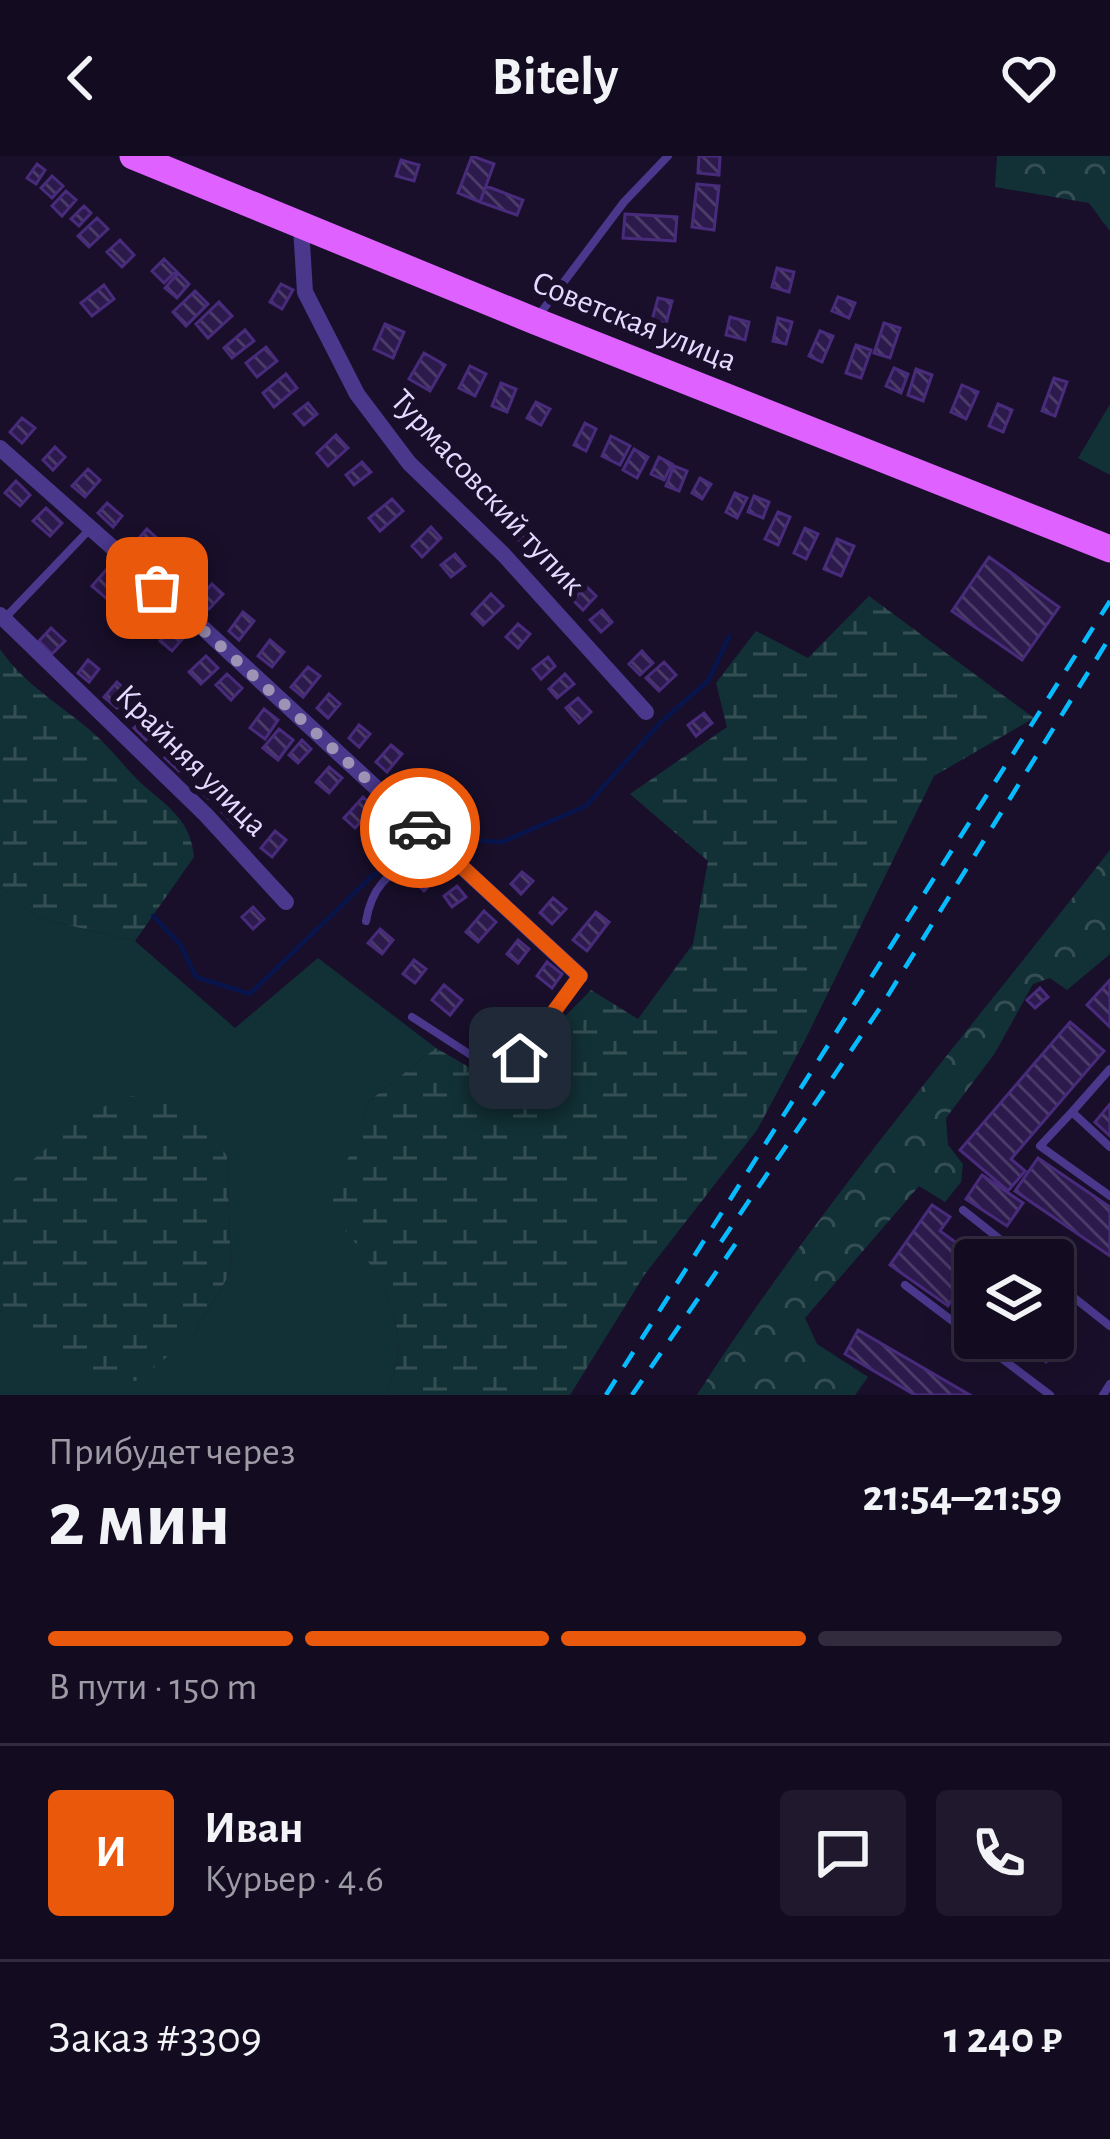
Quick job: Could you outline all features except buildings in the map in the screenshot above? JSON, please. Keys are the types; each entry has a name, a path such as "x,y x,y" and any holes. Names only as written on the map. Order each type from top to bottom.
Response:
{"main road":[{"name":"Советская улица","path":"134,156 535,321 1110,548"}],"street":[{"name":"Турмасовский тупик","path":"301,227 305,292 357,394 409,464 504,555 646,712"},
{"path":"0,448 191,617 580,976"},
{"name":"Крайняя улица","path":"2,617 206,815 286,902"}],"lane":[{"path":"535,321 624,202 668,156"},
{"path":"2,617 89,530"},
{"path":"366,921 371,894 432,840"},
{"path":"412,1017 494,1070 520,1058 580,976"},
{"path":"1110,1069 1040,1146 1110,1196"},
{"path":"1072,1112 1110,1147"},
{"path":"963,1210 1000,1239"},
{"path":"904,1285 1050,1395"},
{"path":"1074,1298 1110,1326"},
{"path":"1103,1395 1110,1384"}],"green space":[{"path":"997,156 1110,156 1110,231 1089,203 995,187"},
{"path":"1110,404 1110,475 1078,458"},
{"path":"869,596 1034,718 934,776 757,1130 645,1274 570,1395 384,1395 395,1371 396,1322 376,1274 329,1211 369,1101 436,1048 498,1084 591,990 638,1019 693,944 708,861 630,794 727,727 716,683 756,631 808,658"},
{"path":"0,649 31,683 97,736 188,833 194,857 135,941 38,918 0,887"},
{"path":"1110,850 1110,954 1067,990 1050,978 1033,984 995,1053 946,1118 948,1145 963,1164 961,1182 945,1202 919,1186 805,1318 817,1344 868,1377 855,1395 697,1395 845,1186"},
{"path":"0,887 38,918 135,941 235,1028 318,958 436,1048 369,1101 330,1211 376,1274 396,1322 395,1371 384,1395 0,1395 0,1310 89,1380 192,1337 231,1272 227,1157 46,1150 0,1196"},
{"path":"132,1096 193,1110 227,1156 231,1272 192,1337 137,1381 90,1381 0,1310 0,1196 26,1166 87,1113"}],"waterway":[{"path":"439,838 502,842 586,806 661,722 708,681 729,637"},
{"path":"153,916 180,944 196,977 250,994 371,877 428,842"}],"railway":[{"path":"606,1395 1110,601"},
{"path":"721,1242 882,1005 1110,637"},
{"path":"632,1395 743,1233"}],"way so far":[{"path":"157,588 420,828"}],"route":[{"path":"420,828 580,976 520,1058"}]}
